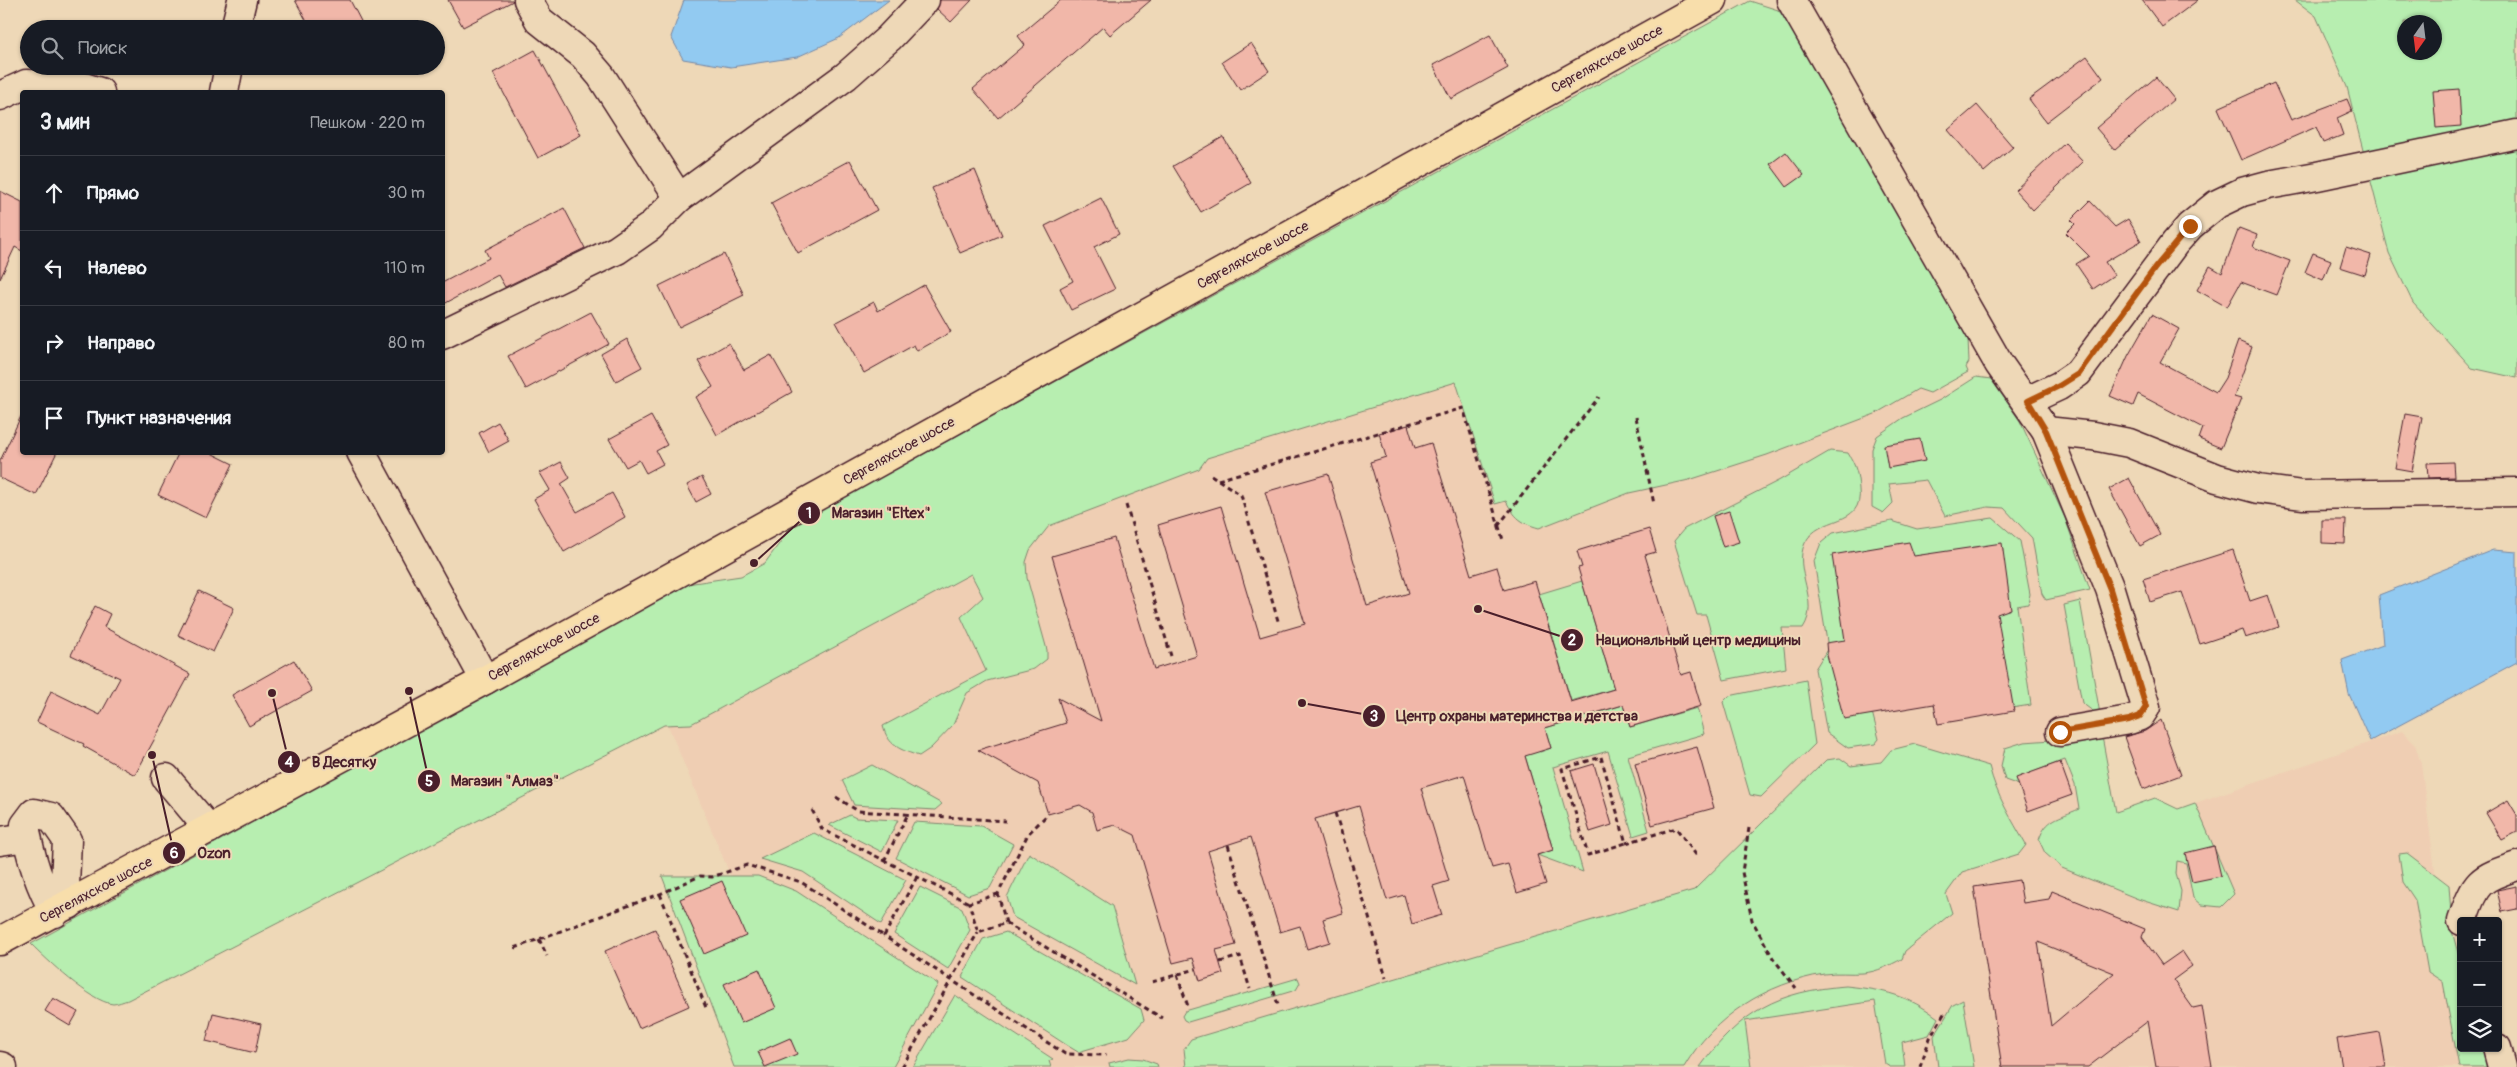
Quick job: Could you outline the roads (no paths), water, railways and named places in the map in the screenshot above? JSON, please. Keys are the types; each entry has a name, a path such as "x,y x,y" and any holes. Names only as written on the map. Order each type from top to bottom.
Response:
{"main road":[{"name":"Сергеляхское шоссе","path":"1,942 485,680 1713,0"}],"street":[{"path":"237,20 242,0"},
{"path":"528,0 539,20 583,55 601,76 679,198"},
{"path":"445,334 617,250 650,227 679,198 846,76 889,38 925,0"},
{"path":"1791,0 1999,364 2028,401 2046,431 2110,589 2146,707 2140,716 2129,720 2060,732"},
{"path":"224,90 227,75"},
{"path":"0,96 26,84 78,85 94,90"},
{"path":"2028,401 2059,386 2078,374 2175,243 2190,226 2217,204 2268,185 2517,134"},
{"path":"2046,431 2093,436 2129,443 2217,478 2258,489 2284,493 2387,496 2517,492"},
{"path":"363,455 485,680"},
{"path":"166,778 209,829"},
{"path":"34,813 51,817 67,840 62,909 42,891 25,825 34,813"},
{"path":"0,841 27,837"},
{"path":"2463,917 2472,894 2487,876 2517,866"},
{"path":"2498,1052 2502,1067"}],"water":[{"path":"684,0 889,0 839,38 797,57 731,67 683,59 671,37"},
{"path":"2493,550 2517,552 2517,662 2370,741 2349,694 2342,660 2383,645 2379,595"}],"place":[{"name":"Магазин \"Eltex\"","path":"754,563"},
{"name":"Национальный центр медицины","path":"1478,609"},
{"name":"Магазин \"Алмаз\"","path":"409,691"},
{"name":"В Десятку","path":"272,693"},
{"name":"Центр охраны материнства и детства","path":"1302,703"},
{"name":"Ozon","path":"152,755"}]}
